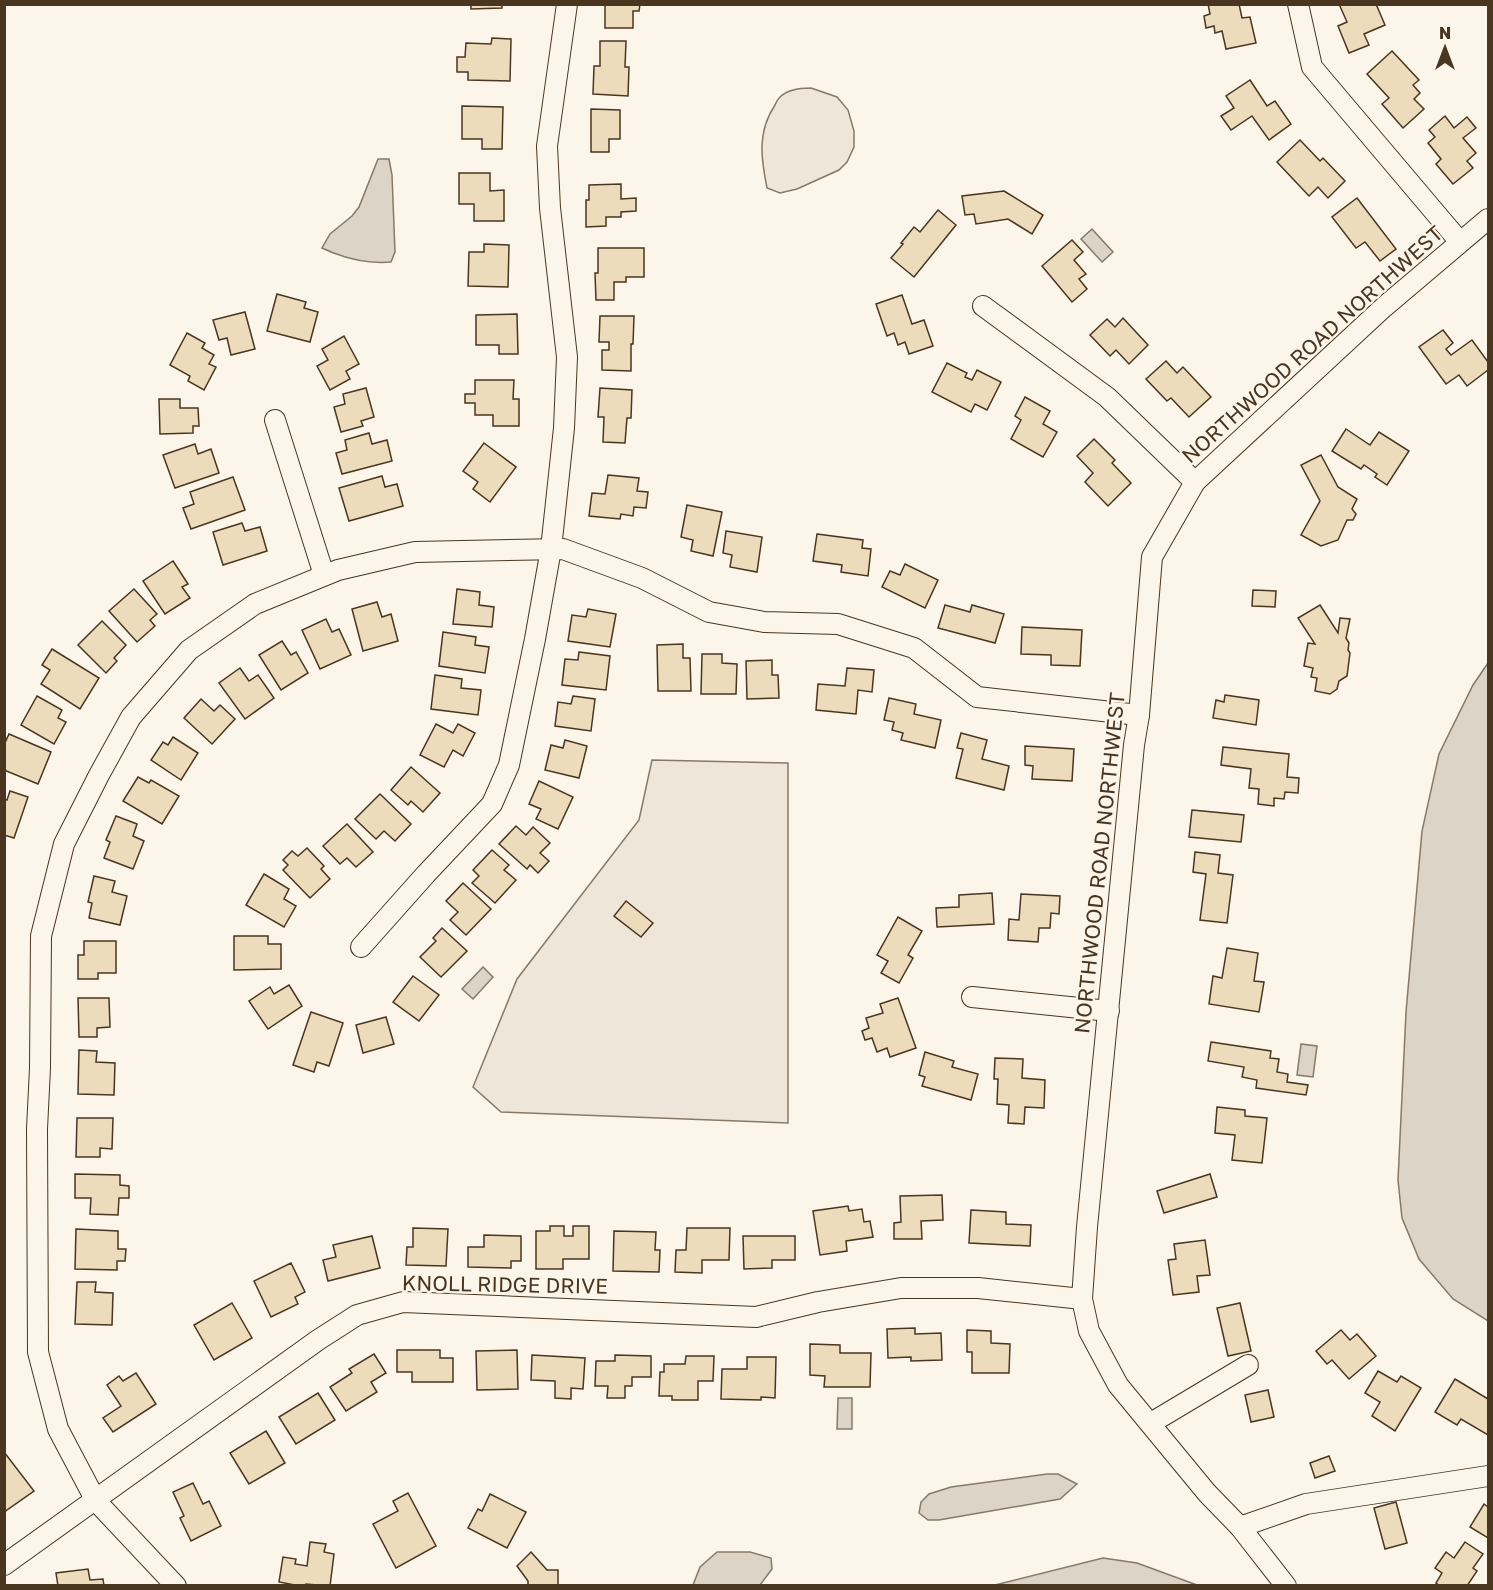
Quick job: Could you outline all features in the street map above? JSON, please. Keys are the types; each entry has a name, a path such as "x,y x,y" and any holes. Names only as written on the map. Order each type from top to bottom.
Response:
{"street":[{"path":"361,947 492,804 509,765 551,549 564,428 567,357 550,208 547,146 567,4"},
{"path":"1298,4 1312,67 1460,242"},
{"name":"NORTHWOOD ROAD NORTHWEST","path":"1286,1586 1240,1527 1208,1494 1118,1384 1089,1331 1082,1299 1152,557 1195,482 1384,307 1488,219"},
{"path":"983,306 1107,397 1195,482"},
{"path":"275,420 324,575"},
{"path":"176,1586 96,1501 58,1429 38,1352 37,1130 41,936 64,844 131,717 189,650 255,604 338,570 415,552 563,549 642,578 709,612 764,622 838,624 914,648 977,698 1138,715"},
{"path":"972,997 1109,1011"},
{"name":"KNOLL RIDGE DRIVE","path":"4,1565 318,1340 357,1315 403,1302 756,1317 818,1302 901,1288 978,1288 1082,1299"},
{"path":"1150,1423 1248,1365"},
{"path":"1240,1527 1306,1504 1488,1476"}],"shaded area":[{"path":"811,88 837,97 848,110 854,131 854,147 847,162 839,170 797,189 780,193 767,188 762,156 765,125 776,102 783,94"},
{"path":"378,159 389,159 392,175 395,252 391,262 356,260 322,248 330,234 352,216 359,207"},
{"path":"1092,229 1113,252 1102,262 1081,239"},
{"path":"1488,663 1488,1321 1453,1299 1419,1259 1402,1218 1398,1180 1406,1012 1422,831 1439,754 1473,685"},
{"path":"652,760 788,763 788,1123 501,1112 473,1087 517,979 639,820"},
{"path":"483,967 493,977 473,999 462,989"},
{"path":"1301,1044 1317,1046 1313,1077 1297,1075"},
{"path":"838,1398 852,1398 852,1429 837,1429"},
{"path":"1058,1474 1077,1484 1060,1499 939,1520 928,1520 919,1513 921,1502 929,1494 951,1487"},
{"path":"717,1552 750,1552 771,1558 772,1569 760,1585 693,1585 700,1567"},
{"path":"1103,1558 1137,1563 1197,1585 995,1585"}],"building":[{"path":"471,4 502,4 502,8 471,9"},
{"path":"605,4 640,4 639,11 633,11 633,28 605,28"},
{"path":"1208,4 1239,4 1242,18 1250,17 1256,43 1226,49 1222,31 1215,33 1214,26 1206,28 1204,16 1210,14"},
{"path":"1339,4 1376,4 1385,25 1364,34 1369,45 1349,53 1338,26 1347,22"},
{"path":"492,38 511,39 510,81 468,80 468,72 457,72 457,57 465,57 466,43 491,44"},
{"path":"600,41 626,41 625,67 629,67 628,96 593,94 594,66 600,66"},
{"path":"1392,51 1419,80 1413,85 1420,93 1414,99 1424,109 1403,128 1382,104 1389,98 1367,74"},
{"path":"1250,80 1267,106 1275,101 1291,124 1269,140 1252,116 1231,130 1221,116 1234,108 1226,96"},
{"path":"462,106 503,107 502,149 482,149 482,139 462,139"},
{"path":"591,109 620,110 620,139 609,139 609,152 591,152"},
{"path":"1445,116 1454,128 1467,117 1476,128 1463,138 1476,153 1467,161 1473,168 1453,184 1436,164 1441,159 1428,143 1435,137 1429,130"},
{"path":"1300,140 1320,161 1323,158 1345,181 1328,198 1318,187 1309,196 1277,162"},
{"path":"459,173 490,173 490,191 504,190 504,221 474,221 474,204 459,204"},
{"path":"621,184 621,199 636,198 636,211 621,212 621,217 606,217 606,226 586,227 586,200 589,200 589,185"},
{"path":"1004,191 1043,215 1032,234 1008,219 976,224 974,214 965,215 962,196"},
{"path":"1357,198 1396,249 1380,261 1365,242 1356,248 1332,217"},
{"path":"938,210 956,225 914,277 891,258 914,227 920,232"},
{"path":"1072,240 1083,252 1074,260 1086,274 1079,279 1087,289 1072,302 1042,266"},
{"path":"484,244 509,245 508,287 468,286 469,252 484,252"},
{"path":"598,248 644,248 644,277 626,277 626,282 614,282 614,300 596,300 595,273 598,273"},
{"path":"277,294 306,302 304,308 318,312 310,342 267,331"},
{"path":"902,295 912,324 924,320 933,346 909,354 905,342 898,345 894,333 887,336 876,304"},
{"path":"245,312 255,349 231,355 227,338 219,340 213,320"},
{"path":"517,314 518,354 499,354 499,345 476,345 476,315"},
{"path":"600,316 634,316 631,371 602,370 602,350 609,350 609,342 599,342"},
{"path":"1123,318 1148,345 1129,364 1116,350 1110,356 1090,335 1107,319 1115,327"},
{"path":"1443,330 1453,343 1446,349 1451,355 1472,340 1488,362 1488,370 1467,386 1459,375 1446,384 1419,347"},
{"path":"187,333 205,343 202,348 214,355 209,364 216,367 204,390 188,381 190,376 170,365"},
{"path":"344,336 359,364 346,371 350,379 330,390 317,366 328,360 322,349"},
{"path":"1166,361 1177,373 1183,367 1211,397 1189,417 1171,398 1167,401 1146,379"},
{"path":"947,363 967,373 965,377 972,380 977,370 1001,382 987,410 975,404 971,412 932,392"},
{"path":"475,380 514,380 513,399 519,399 519,426 493,426 493,415 475,415 475,403 465,403 465,394 475,394"},
{"path":"366,388 374,417 361,421 363,426 341,432 334,407 345,404 343,394"},
{"path":"600,388 632,390 631,418 627,418 625,443 603,442 604,417 598,417"},
{"path":"1025,397 1050,411 1043,424 1057,432 1043,457 1011,439 1021,420 1015,416"},
{"path":"159,399 180,399 180,408 198,408 199,426 193,426 193,433 160,434"},
{"path":"1346,429 1370,445 1379,432 1409,451 1387,485 1375,477 1377,474 1364,465 1361,469 1332,451"},
{"path":"369,433 372,444 387,440 392,461 342,474 336,453 347,450 345,440"},
{"path":"1094,439 1115,460 1112,463 1131,483 1108,506 1085,482 1093,473 1077,456"},
{"path":"484,443 516,467 490,502 473,489 478,482 463,471"},
{"path":"195,444 198,454 211,449 219,473 175,488 163,455"},
{"path":"1321,455 1338,487 1357,499 1352,509 1356,514 1353,520 1347,520 1338,540 1321,546 1301,535 1320,501 1301,465"},
{"path":"608,475 639,478 637,491 648,492 646,508 634,507 633,516 621,514 620,519 589,516 592,493 605,494"},
{"path":"382,476 385,487 397,484 403,506 349,521 339,488"},
{"path":"233,477 245,510 191,529 183,508 194,504 190,492"},
{"path":"687,505 722,512 713,556 691,551 693,540 681,537"},
{"path":"242,523 245,531 260,527 267,551 223,565 213,532"},
{"path":"726,531 762,537 757,572 730,567 732,555 723,553"},
{"path":"817,534 863,540 862,548 871,549 868,576 841,572 842,565 813,561"},
{"path":"173,561 188,584 182,587 190,598 165,614 143,581"},
{"path":"905,564 938,580 925,608 882,587 890,571 900,575"},
{"path":"134,589 157,614 150,620 155,626 137,642 109,611"},
{"path":"457,589 480,592 479,605 494,607 492,627 453,624"},
{"path":"1253,590 1276,591 1275,607 1252,606"},
{"path":"377,602 382,617 391,614 398,641 363,651 352,609"},
{"path":"945,605 970,612 972,605 1004,614 995,643 938,628"},
{"path":"1320,605 1338,633 1340,618 1350,619 1346,638 1350,653 1347,676 1339,681 1337,689 1330,694 1315,691 1317,678 1311,677 1313,668 1304,666 1308,643 1315,644 1298,618"},
{"path":"588,609 616,614 610,647 568,641 572,615 586,617"},
{"path":"326,619 332,632 339,629 351,655 320,669 302,630"},
{"path":"102,621 126,645 114,658 117,661 106,673 78,645"},
{"path":"1022,627 1082,630 1080,666 1051,665 1051,655 1021,654"},
{"path":"443,632 476,637 475,645 489,647 485,673 439,666"},
{"path":"282,641 291,655 296,652 308,673 281,690 259,655"},
{"path":"683,644 683,658 690,658 691,691 658,691 657,645"},
{"path":"52,649 99,678 80,709 41,684 50,670 42,665"},
{"path":"579,652 610,656 606,690 562,685 565,659 578,660"},
{"path":"702,654 722,654 722,663 737,664 736,694 701,694"},
{"path":"772,660 772,675 778,675 779,698 747,699 746,661"},
{"path":"240,668 249,681 258,675 274,698 245,719 219,683"},
{"path":"847,668 874,670 872,692 858,690 856,714 816,710 818,684 845,686"},
{"path":"435,675 462,679 461,688 481,690 478,715 431,709"},
{"path":"1225,695 1259,700 1256,725 1213,718 1216,700 1224,702"},
{"path":"37,696 62,710 58,718 66,722 54,744 21,725"},
{"path":"573,696 595,699 591,731 555,726 558,702 571,704"},
{"path":"889,698 916,704 914,714 941,720 935,748 901,740 903,733 892,730 894,722 884,720"},
{"path":"201,699 214,711 220,705 235,719 212,744 184,718"},
{"path":"436,724 453,733 458,724 475,733 463,756 453,750 444,767 420,755"},
{"path":"961,733 987,740 982,759 1009,766 1004,790 956,778 963,749 957,748"},
{"path":"9,734 51,752 38,784 4,770 4,745"},
{"path":"173,737 198,753 181,780 151,760 163,742 168,745"},
{"path":"565,740 587,746 579,778 545,770 551,745 563,748"},
{"path":"1025,746 1074,749 1072,781 1032,779 1033,766 1025,765"},
{"path":"1223,747 1289,754 1287,777 1299,778 1298,793 1285,792 1284,799 1274,798 1274,806 1258,804 1259,789 1249,788 1251,769 1221,765"},
{"path":"411,767 440,793 423,812 411,801 408,805 391,790"},
{"path":"138,777 149,783 151,780 179,796 162,824 123,801"},
{"path":"539,781 573,797 558,829 536,819 541,809 529,804"},
{"path":"10,791 28,797 14,838 4,835 4,799 7,800"},
{"path":"380,794 411,824 395,841 384,831 376,839 355,819"},
{"path":"1192,810 1244,815 1241,842 1189,837"},
{"path":"116,816 137,824 133,836 144,841 133,869 104,858 110,842 106,840"},
{"path":"347,824 373,852 356,867 347,858 340,864 323,846"},
{"path":"516,826 526,835 533,827 550,843 540,853 549,861 538,873 530,865 527,869 499,844"},
{"path":"307,848 324,866 321,869 330,879 310,898 283,870 288,865 283,860 292,851 298,856"},
{"path":"492,850 509,865 504,870 516,880 495,903 472,883 479,876 473,870"},
{"path":"1195,852 1220,855 1218,873 1233,875 1227,923 1200,920 1206,874 1193,872"},
{"path":"264,874 289,889 284,899 296,906 284,927 246,905"},
{"path":"94,876 115,881 112,892 127,896 120,925 89,918 92,903 88,902"},
{"path":"463,883 491,909 466,935 450,920 458,912 446,901"},
{"path":"992,893 994,924 937,927 936,908 959,907 959,895"},
{"path":"1021,894 1060,896 1059,914 1051,913 1050,928 1039,928 1038,942 1008,940 1009,919 1019,920"},
{"path":"626,901 653,923 641,937 614,916"},
{"path":"898,917 922,931 908,955 913,958 899,983 881,973 888,961 877,955"},
{"path":"442,928 467,951 441,977 420,957 436,941 433,938"},
{"path":"234,936 268,936 268,944 281,944 281,969 234,970"},
{"path":"84,941 116,941 116,973 98,973 98,979 78,979 78,955 84,955"},
{"path":"1227,948 1258,953 1254,981 1264,982 1259,1012 1209,1004 1213,976 1222,978"},
{"path":"413,976 439,995 419,1021 393,1002"},
{"path":"289,985 302,1006 268,1029 249,1001 270,987 274,994"},
{"path":"78,998 109,998 110,1027 97,1028 97,1037 79,1037"},
{"path":"898,998 916,1048 890,1057 887,1048 877,1052 872,1038 865,1040 862,1031 869,1028 866,1018 883,1013 880,1004"},
{"path":"311,1012 343,1023 329,1066 317,1062 314,1072 293,1065"},
{"path":"386,1017 394,1044 363,1053 356,1025"},
{"path":"1211,1042 1271,1051 1270,1058 1279,1059 1277,1072 1288,1074 1287,1082 1308,1085 1306,1095 1256,1088 1257,1080 1242,1077 1244,1067 1208,1061"},
{"path":"79,1050 97,1051 96,1062 115,1063 114,1095 78,1094"},
{"path":"925,1052 954,1061 952,1067 978,1074 971,1100 922,1086 925,1077 919,1075"},
{"path":"995,1058 1023,1059 1022,1078 1045,1080 1044,1108 1025,1107 1024,1124 1008,1123 1009,1105 997,1104 998,1079 994,1079"},
{"path":"1217,1107 1245,1110 1245,1116 1267,1118 1262,1163 1232,1160 1235,1135 1215,1133"},
{"path":"77,1118 113,1118 112,1149 100,1148 100,1157 76,1157"},
{"path":"75,1174 120,1175 120,1185 129,1186 129,1198 119,1198 118,1215 90,1214 91,1198 75,1198"},
{"path":"1210,1174 1217,1197 1164,1213 1157,1191"},
{"path":"942,1195 943,1220 921,1221 922,1239 894,1239 894,1223 901,1222 900,1196"},
{"path":"848,1206 849,1211 862,1209 864,1222 870,1221 873,1237 846,1241 847,1251 820,1255 813,1211"},
{"path":"971,1210 1006,1212 1006,1224 1031,1225 1030,1246 969,1243"},
{"path":"550,1226 564,1226 564,1236 573,1236 573,1226 589,1226 589,1259 563,1259 563,1269 536,1269 536,1231 550,1231"},
{"path":"413,1228 448,1229 446,1266 406,1265 407,1247 413,1247"},
{"path":"687,1228 730,1228 729,1260 702,1260 702,1273 675,1272 676,1250 686,1250"},
{"path":"76,1229 118,1231 118,1249 126,1249 125,1261 117,1261 117,1270 75,1269"},
{"path":"614,1231 656,1232 655,1250 660,1250 659,1272 613,1271"},
{"path":"484,1235 521,1236 521,1261 511,1261 511,1268 468,1267 468,1247 484,1247"},
{"path":"372,1236 380,1268 328,1281 323,1260 336,1257 333,1245"},
{"path":"743,1236 795,1236 795,1260 772,1260 772,1268 744,1269"},
{"path":"1205,1240 1210,1275 1197,1276 1199,1292 1173,1295 1168,1260 1176,1259 1174,1244"},
{"path":"291,1263 305,1292 295,1297 298,1304 271,1317 254,1281"},
{"path":"77,1282 96,1282 95,1292 113,1293 112,1325 75,1324"},
{"path":"232,1303 252,1338 214,1360 194,1325"},
{"path":"1240,1303 1251,1351 1228,1356 1217,1308"},
{"path":"915,1328 915,1334 941,1333 942,1360 911,1361 911,1357 888,1358 887,1329"},
{"path":"967,1330 991,1331 991,1343 1010,1344 1009,1373 972,1373 972,1352 967,1352"},
{"path":"1341,1330 1350,1340 1357,1334 1376,1356 1349,1379 1332,1360 1327,1364 1316,1351"},
{"path":"810,1344 840,1345 840,1353 871,1353 870,1387 824,1387 825,1376 810,1375"},
{"path":"397,1350 440,1350 440,1358 453,1358 453,1382 412,1382 412,1372 397,1372"},
{"path":"517,1350 518,1389 477,1390 476,1351"},
{"path":"374,1354 386,1373 371,1382 377,1392 346,1411 330,1387 352,1373 349,1369"},
{"path":"532,1355 585,1358 583,1389 571,1388 571,1399 555,1398 555,1381 531,1380"},
{"path":"615,1355 651,1356 651,1377 632,1377 632,1386 625,1386 625,1398 607,1398 608,1386 595,1386 596,1361 615,1361"},
{"path":"686,1356 714,1356 713,1381 698,1381 698,1400 672,1400 672,1396 659,1396 660,1372 664,1372 664,1364 685,1364"},
{"path":"747,1357 776,1357 775,1398 721,1399 722,1369 747,1369"},
{"path":"1378,1371 1397,1382 1401,1376 1421,1388 1395,1431 1372,1416 1380,1402 1365,1393"},
{"path":"136,1373 156,1404 113,1432 103,1418 121,1406 107,1385 119,1376 123,1381"},
{"path":"1455,1379 1488,1399 1488,1435 1461,1419 1457,1425 1435,1412"},
{"path":"1268,1390 1274,1417 1251,1422 1245,1395"},
{"path":"318,1393 335,1420 296,1444 279,1417"},
{"path":"266,1431 285,1463 249,1484 230,1453"},
{"path":"4,1452 34,1491 4,1512"},
{"path":"1329,1456 1335,1471 1315,1478 1310,1463"},
{"path":"193,1483 203,1504 209,1501 221,1526 191,1541 180,1518 184,1516 173,1492"},
{"path":"408,1493 436,1546 396,1568 373,1524 398,1511 393,1501"},
{"path":"490,1494 526,1512 507,1548 468,1528 478,1509 482,1511"},
{"path":"1396,1502 1407,1543 1385,1549 1374,1508"},
{"path":"1484,1504 1488,1507 1488,1538 1470,1527"},
{"path":"310,1542 326,1544 324,1552 334,1554 330,1586 306,1584 306,1586 300,1586 279,1582 283,1557 296,1559 295,1564 307,1566"},
{"path":"1465,1542 1483,1554 1473,1568 1477,1571 1467,1586 1440,1586 1436,1583 1442,1573 1435,1568 1446,1552 1454,1558"},
{"path":"531,1552 547,1570 558,1570 558,1586 528,1586 528,1581 517,1566"},
{"path":"88,1569 90,1580 103,1579 104,1586 58,1586 56,1573"}]}
